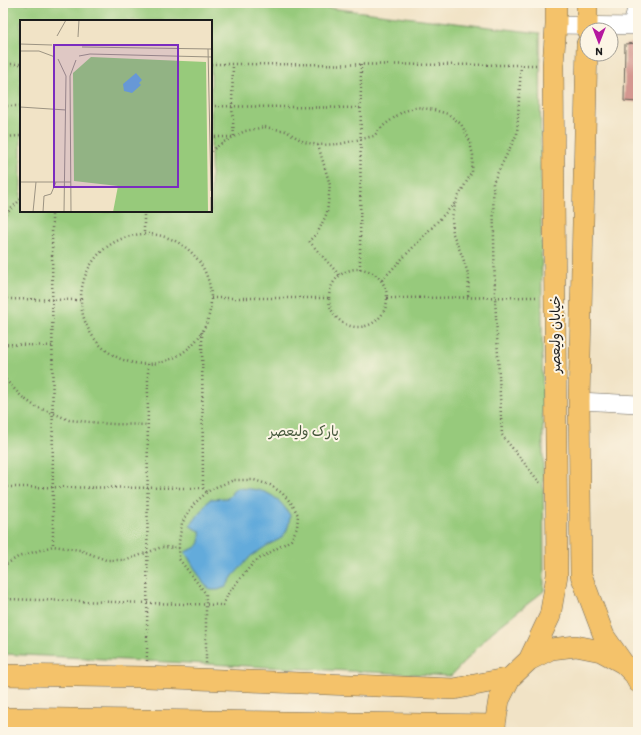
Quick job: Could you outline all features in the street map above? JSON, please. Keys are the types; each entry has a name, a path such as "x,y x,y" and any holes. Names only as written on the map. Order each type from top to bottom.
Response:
{"main road":[{"name":"خیابان ولیعصر","path":"529,660 550,616 557,576 553,65 556,3"},
{"name":"خیابان ولیعصر","path":"587,3 587,22"},
{"name":"خیابان ولیعصر","path":"586,62 579,401 581,575 604,636 633,674"},
{"path":"3,718 496,729 499,700 510,678 529,660 551,650 576,646 601,651 633,674"},
{"path":"3,674 147,677 454,689 510,678"}],"street":[{"path":"619,28 635,26 637,3"},
{"path":"556,25 579,31"},
{"path":"579,401 638,404"}],"path":[{"path":"3,64 20,64"},
{"path":"212,64 553,65"},
{"path":"233,64 232,106 234,137"},
{"path":"360,64 360,269"},
{"path":"522,65 517,134 493,182 495,298 502,435 556,504"},
{"path":"3,106 20,106"},
{"path":"212,106 360,108"},
{"path":"212,151 222,143 245,131 265,128 286,131 304,142 318,145 340,144 360,138 374,136 383,126 402,112 417,107 448,114 461,124 469,139 474,155 472,172 456,201 382,280"},
{"path":"3,136 20,136"},
{"path":"212,137 234,137"},
{"path":"318,145 330,185 327,213 318,232 308,241 340,276"},
{"path":"3,217 20,200"},
{"path":"456,201 452,217 453,234 469,277 468,298"},
{"path":"52,212 53,546"},
{"path":"144,212 144,234"},
{"path":"144,234 162,236 177,242 191,252 202,265 209,281 211,298 207,321 202,331 192,344 179,354 164,361 148,364 131,362 115,356 101,346 90,333 83,317 81,300 82,284 89,268 99,254 112,243 128,236 144,234"},
{"path":"353,269 360,269 372,272 382,280 388,298 384,312 373,323 366,326 351,326 344,323 333,312 329,298 335,280 346,272 353,269"},
{"path":"388,298 555,297"},
{"path":"211,298 329,298"},
{"path":"3,299 81,300"},
{"path":"202,331 203,488"},
{"path":"3,344 52,346"},
{"path":"147,677 148,364"},
{"path":"3,377 22,397 36,407 53,412 69,420 111,424 148,425"},
{"path":"3,599 206,605 223,605 229,592 254,562 291,540 297,528 298,515 292,504 282,493 270,485 254,480 234,480 216,487 207,492 193,505 182,523 178,559 206,594 206,605 206,679"},
{"path":"3,487 203,488 207,492"},
{"path":"3,566 18,557 53,546 80,550 106,560 127,560 162,548 179,548"}],"green space":[{"name":"پارک ولیعصر","path":"3,3 312,3 312,6 540,33 544,591 492,632 451,676 3,654"}],"water":[{"path":"237,488 254,489 268,493 279,501 290,515 289,524 286,532 280,539 251,556 233,576 226,587 218,590 211,590 204,584 185,552 196,547 200,543 200,531 190,526 210,499 228,498"}],"building":[{"path":"638,43 638,102 624,101 625,44"}]}
